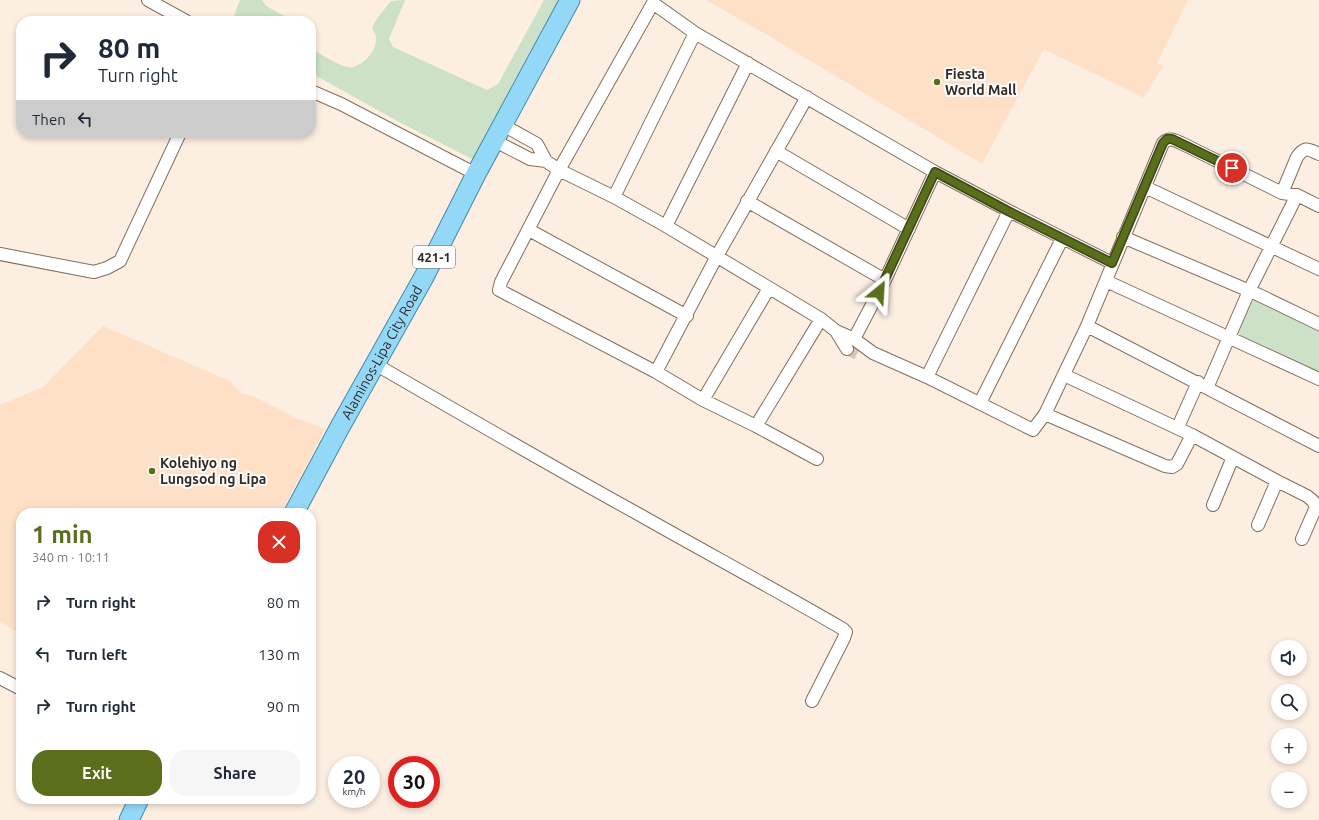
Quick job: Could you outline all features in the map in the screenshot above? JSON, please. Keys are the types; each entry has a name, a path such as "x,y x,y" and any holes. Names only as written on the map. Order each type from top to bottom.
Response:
{"main road":[{"name":"Alaminos-Lipa City Road","path":"297,508 425,275 476,174 570,0"},
{"path":"129,820 137,804"}],"street":[{"path":"148,0 177,16"},
{"path":"817,459 756,426 703,400 656,372 499,290 559,170 653,3 695,33 935,172 1062,239 1112,263"},
{"path":"614,197 695,33"},
{"path":"666,226 748,63"},
{"path":"316,93 342,104 476,174"},
{"path":"656,372 747,201 807,97"},
{"path":"499,133 530,159 546,161"},
{"path":"499,133 537,144 546,161 559,170 614,197 717,256 821,319 836,330 852,347 873,353 927,377 980,402 1033,430 1045,414 1087,326 1163,143 1167,139 1172,139 1282,193 1297,196 1319,206"},
{"path":"0,254 94,272 107,268 120,261 178,138"},
{"path":"1282,193 1297,157 1301,152 1308,149 1319,154"},
{"path":"776,151 909,229"},
{"path":"852,347 935,172"},
{"path":"1145,187 1319,269"},
{"path":"1178,427 1230,338 1249,291 1297,196"},
{"path":"747,201 885,280"},
{"path":"927,377 1008,211"},
{"path":"529,230 686,316"},
{"path":"1123,237 1249,291 1319,324"},
{"path":"980,402 1062,239"},
{"path":"1106,281 1319,379"},
{"path":"703,400 769,288"},
{"path":"756,426 821,319"},
{"path":"1087,326 1319,446"},
{"path":"375,364 639,515 756,579 843,629 846,632 844,638 812,701"},
{"path":"1064,375 1178,427 1276,481 1307,496 1313,501 1316,507 1302,539"},
{"path":"1045,414 1165,466 1172,467 1177,464 1192,434"},
{"path":"1213,505 1233,457"},
{"path":"1258,525 1276,481"},
{"path":"0,678 16,686"}],"shaded area":[{"name":"Fiesta World Mall","path":"706,0 1188,0 1157,63 1163,66 1144,98 1044,49 982,164 774,39"},
{"name":"Kolehiyo ng Lungsod ng Lipa","path":"103,326 230,381 241,393 255,397 296,418 325,429 284,508 16,508 16,631 0,622 0,405 43,387"}],"green space":[{"path":"240,0 262,0 266,6 285,16 234,16"},
{"path":"405,0 389,39 393,47 487,90 498,84 544,0 560,0 474,160 403,124 316,76 316,51 330,60 347,67 357,66 370,55 373,50 376,38 372,28 376,20 391,1"},
{"path":"1256,301 1319,331 1319,374 1240,336 1237,331 1252,302"}],"tunnel":[{"path":"847,349 857,354"}],"place":[{"name":"Fiesta World Mall","path":"937,82"},
{"name":"Kolehiyo ng Lungsod ng Lipa","path":"152,471"}],"route":[{"path":"879,292 935,172 1062,239 1112,263 1163,143 1167,139 1172,139 1181,143 1232,168"}]}
